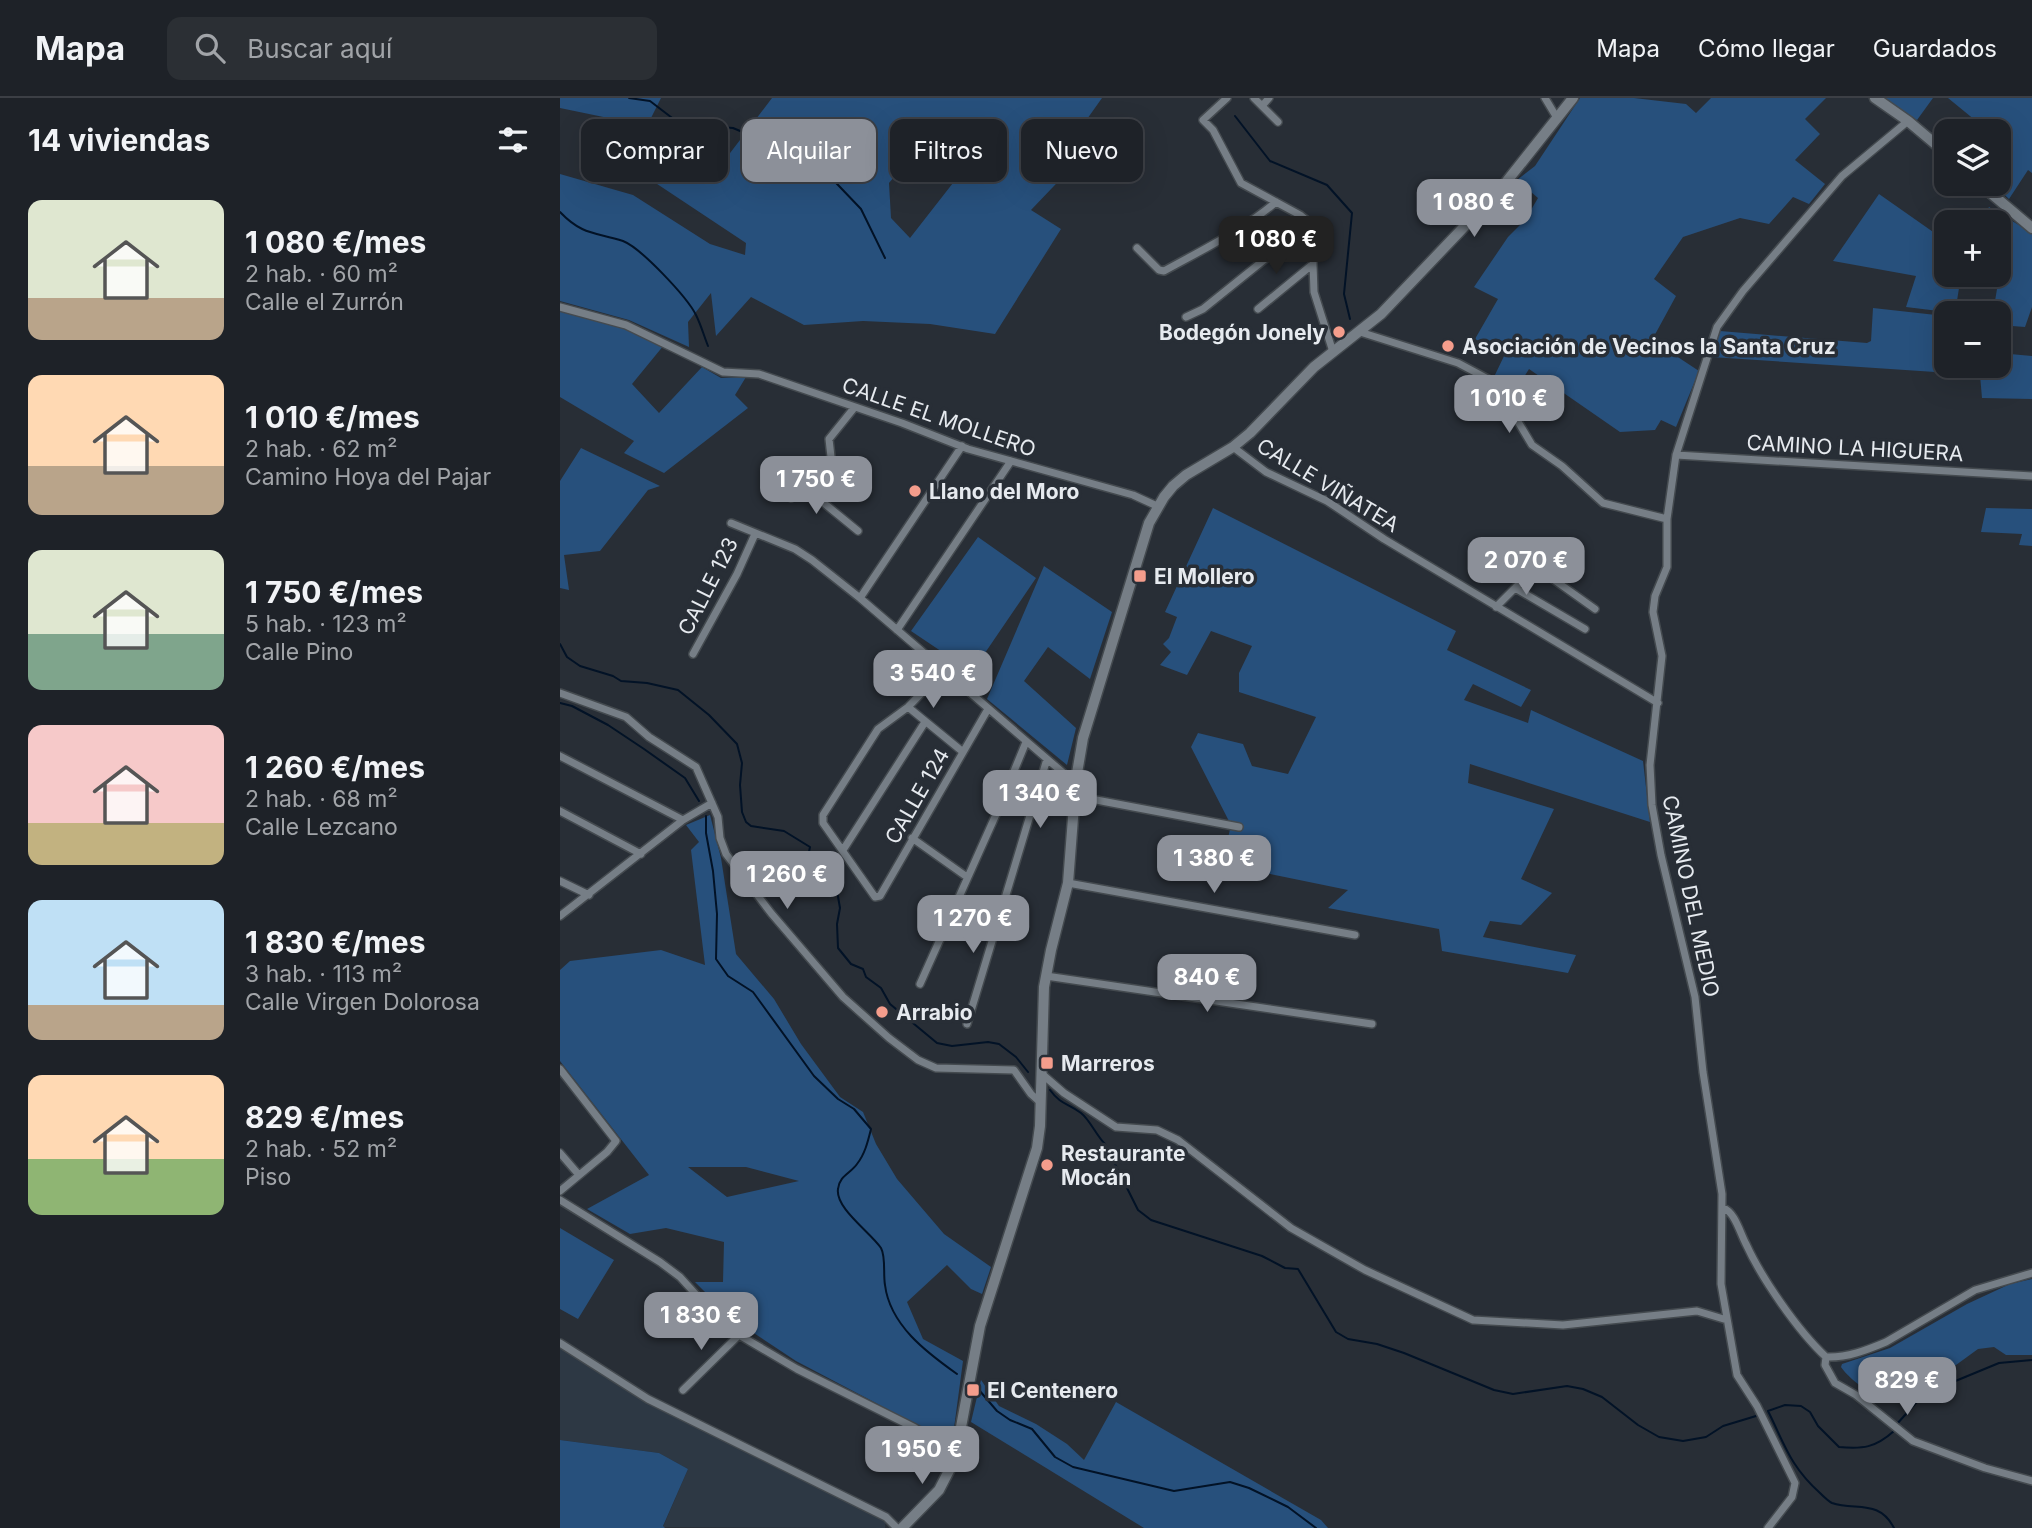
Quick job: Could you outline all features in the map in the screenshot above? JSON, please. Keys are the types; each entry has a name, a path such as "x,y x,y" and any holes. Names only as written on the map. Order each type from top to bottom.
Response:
{"main road":[{"path":"899,1528 939,1490 957,1452 980,1326 1032,1168 1041,1103 1046,976 1068,883 1076,779 1083,738 1149,523 1157,506 1173,486 1186,475 1233,447 1266,418 1314,367 1381,314 1503,186 1573,98"},
{"path":"1875,98 1934,143"},
{"path":"1994,196 2032,228"}],"street":[{"path":"1227,98 1203,120 1213,130 1241,183 1300,215 1315,227 1315,298 1333,352"},
{"path":"1254,98 1278,122"},
{"path":"1262,106 1269,98"},
{"path":"1545,98 1557,118"},
{"name":"CAMINO DEL MEDIO","path":"1768,1528 1792,1497 1795,1483 1757,1406 1737,1375 1721,1284 1720,1234 1723,1208 1695,998 1652,805 1650,765 1662,656 1653,612 1667,567 1667,519 1675,455 1721,320 1842,176 1908,121"},
{"path":"1137,248 1159,270 1164,271 1213,245 1261,215 1276,202"},
{"path":"1186,317 1203,309 1310,223"},
{"path":"1258,309 1313,264"},
{"name":"CALLE EL MOLLERO","path":"560,307 626,325 723,372 759,374 962,446 1133,495 1157,506"},
{"path":"1360,332 1458,363 1502,386 1512,397 1517,420 1532,445 1562,466 1603,503 1667,519"},
{"path":"791,498 829,469 833,461 829,439 855,408"},
{"path":"860,598 962,446"},
{"name":"CALLE VIÑATEA","path":"1233,447 1266,472 1327,501 1364,527 1658,703"},
{"name":"CAMINO LA HIGUERA","path":"1675,455 2032,476"},
{"path":"897,631 1011,461"},
{"path":"829,469 835,480 825,496 825,504 858,531"},
{"path":"732,523 795,550 860,598 1026,742 1068,777 1076,779"},
{"name":"CALLE 123","path":"693,654 755,534"},
{"path":"1496,607 1536,566 1595,609"},
{"path":"1515,588 1585,629"},
{"path":"925,722 842,850 822,819 878,729 908,707 943,671"},
{"path":"560,693 626,717 649,737 696,768 718,817 720,838 726,854 771,913 843,997 918,1060 936,1068 1014,1070 1041,1103"},
{"path":"908,707 963,752"},
{"name":"CALLE 124","path":"842,850 875,897 880,896 988,709"},
{"path":"920,984 1026,742"},
{"path":"560,756 683,820"},
{"path":"967,1024 1047,759"},
{"path":"1075,796 1239,827"},
{"path":"560,916 683,820 712,803"},
{"path":"560,811 642,854"},
{"path":"912,838 967,877"},
{"path":"560,881 589,895"},
{"path":"1068,883 1355,935"},
{"path":"1046,976 1372,1024"},
{"path":"560,1069 616,1141 607,1152 560,1191"},
{"path":"1042,1074 1064,1093 1115,1127 1157,1130 1178,1140 1291,1228 1322,1246 1365,1270 1473,1320 1563,1325 1697,1311 1727,1320"},
{"path":"560,1153 579,1175"},
{"path":"560,1200 680,1277 710,1310 739,1335 797,1369 957,1452"},
{"path":"1723,1208 1731,1213 1750,1254 1790,1314 1826,1357 1825,1365 1835,1382 1856,1395 1913,1441 1985,1468 2032,1481"},
{"path":"1826,1357 1851,1355 1879,1345 1975,1290 2032,1273"},
{"path":"683,1390 739,1335"},
{"path":"560,1343 649,1399 886,1517 899,1528"}],"shaded area":[{"path":"560,98 661,98 650,119 613,119 560,108"},
{"path":"772,98 1102,98 1087,119 1021,119 1021,182 1058,182 1031,210 1061,229 995,334 930,324 863,321 804,325 751,297 716,336 711,293 688,322 689,347 629,320 560,301 560,174 633,195 710,244 745,255 746,243 654,182 728,182 728,156 742,137 742,182 876,182 876,119 756,119"},
{"path":"1580,98 1634,98 1686,104 1696,113 1711,98 1826,98 1805,119 1820,134 1795,160 1825,184 1809,204 1793,197 1769,224 1740,218 1683,237 1654,279 1676,296 1652,340 1699,371 1676,427 1661,420 1655,430 1620,432 1529,369 1516,390 1493,379 1505,354 1475,339 1498,299 1474,287 1508,237 1525,220 1538,198 1517,180 1535,166"},
{"path":"1883,98 1933,98 1917,120"},
{"path":"1948,98 2032,98 2032,173 2028,170 2011,196 2011,119 1974,119"},
{"path":"1879,194 1934,233 1934,287 1959,287 1957,301 1934,301 1934,310 1906,307 1916,276 1833,261"},
{"path":"2011,220 2032,233 2032,307 2025,327 2011,326 2011,301 1995,301 1997,289 1989,287 2011,287"},
{"path":"1873,308 1934,315 1934,372 1711,357 1720,331 1867,343 1871,341"},
{"path":"560,310 622,327 664,345 632,384 659,413 702,367 721,378 746,377 735,395 748,408 664,473 624,453 634,441 560,397"},
{"path":"2011,354 2032,356 2032,399 1982,398 1980,378 2011,378"},
{"path":"581,448 660,486 648,490 600,551 564,555 569,590 560,588 560,481"},
{"path":"1213,508 1456,631 1447,650 1531,690 1521,707 1473,684 1464,700 1528,723 1531,710 1643,761 1650,822 1470,764 1468,783 1554,809 1521,879 1552,893 1521,925 1490,921 1483,937 1576,955 1568,973 1442,951 1439,929 1328,908 1348,890 1222,864 1231,825 1191,747 1198,733 1243,744 1252,766 1288,774 1316,717 1239,692 1239,673 1252,646 1211,631 1187,675 1160,665 1171,652 1163,644 1169,638 1177,617 1165,612"},
{"path":"1986,508 2032,509 2032,546 2019,545 2022,534 1981,532"},
{"path":"978,537 1036,578 972,672 911,631"},
{"path":"1044,566 1112,612 1090,679 1048,647 1024,681 1076,728 1067,765 987,699"},
{"path":"710,815 721,858 736,954 774,999 801,1044 840,1097 863,1112 876,1144 897,1179 944,1234 991,1267 982,1294 971,1289 947,1265 907,1302 923,1339 963,1361 952,1443 796,1361 731,1318 695,1282 723,1282 724,1242 666,1228 630,1234 587,1209 649,1175 560,1061 560,970 570,961 661,950 705,965 691,850 699,842 686,825","holes":["688,1167 746,1167 799,1181 727,1197"]},
{"path":"560,1228 614,1260 578,1319 560,1309"},
{"path":"2032,1279 2032,1355 2006,1355 1994,1347 1978,1349 1956,1365 1904,1394 1902,1399 1877,1395 1853,1380 1841,1367 1842,1364 1890,1348 1967,1304 2010,1284"},
{"path":"560,1343 649,1399 886,1517 885,1528 663,1527 688,1469 659,1453 560,1440"},
{"path":"981,1380 999,1406 1036,1424 1067,1444 1084,1460 1116,1402 1321,1520 1328,1528 1144,1528 971,1422"},
{"path":"560,1440 659,1453 688,1469 663,1526 665,1528 560,1528"}],"waterway":[{"path":"629,98 650,101 680,124 733,128 818,164 861,209 885,258"},
{"path":"1235,116 1270,161 1327,185 1352,213 1344,294 1350,319"},
{"path":"560,212 583,229 631,245 652,263 691,307 708,346"},
{"path":"560,644 567,657 580,666 621,681 678,690 709,715 737,744 742,763 742,812 746,822 751,826 784,831 810,847 807,861 814,879 837,891 840,908 837,924 838,948 851,964 863,969 866,977 881,988 890,1004 937,1043 952,1046 988,1042 999,1044 1016,1057 1028,1072"},
{"path":"560,703 572,706 608,725 644,749 685,778 699,801"},
{"path":"706,816 717,914 716,959 728,976 753,992 814,1076 838,1099 854,1109 871,1129 860,1160 841,1181 839,1196 847,1212 881,1248 884,1281 894,1313 922,1347 957,1374"},
{"path":"1050,1090 1058,1099 1081,1113 1105,1144 1138,1210 1151,1220 1262,1256 1285,1268 1298,1269 1336,1332 1348,1339 1377,1344 1404,1353 1494,1390 1513,1394 1567,1386 1583,1389 1602,1397 1638,1425 1659,1437 1683,1441 1706,1437 1723,1426 1756,1416"},
{"path":"1896,1425 1924,1394 1999,1363 2032,1360"},
{"path":"979,1390 997,1411 1032,1429 1055,1457 1073,1467 1174,1491 1230,1482 1288,1507 1316,1528"},
{"path":"1894,1431 1881,1441 1868,1446 1839,1447 1818,1426 1810,1412 1801,1406 1785,1405 1768,1411 1795,1464 1824,1497 1832,1503 1874,1509 1888,1519 1894,1528"}],"place":[{"name":"Bodegón Jonely","path":"1339,332"},
{"name":"Asociación de Vecinos la Santa Cruz","path":"1448,346"},
{"name":"Llano del Moro","path":"915,491"},
{"name":"El Mollero","path":"1140,576"},
{"name":"Arrabio","path":"882,1012"},
{"name":"Marreros","path":"1047,1063"},
{"name":"Restaurante Mocán","path":"1047,1165"},
{"name":"El Centenero","path":"973,1390"}]}
